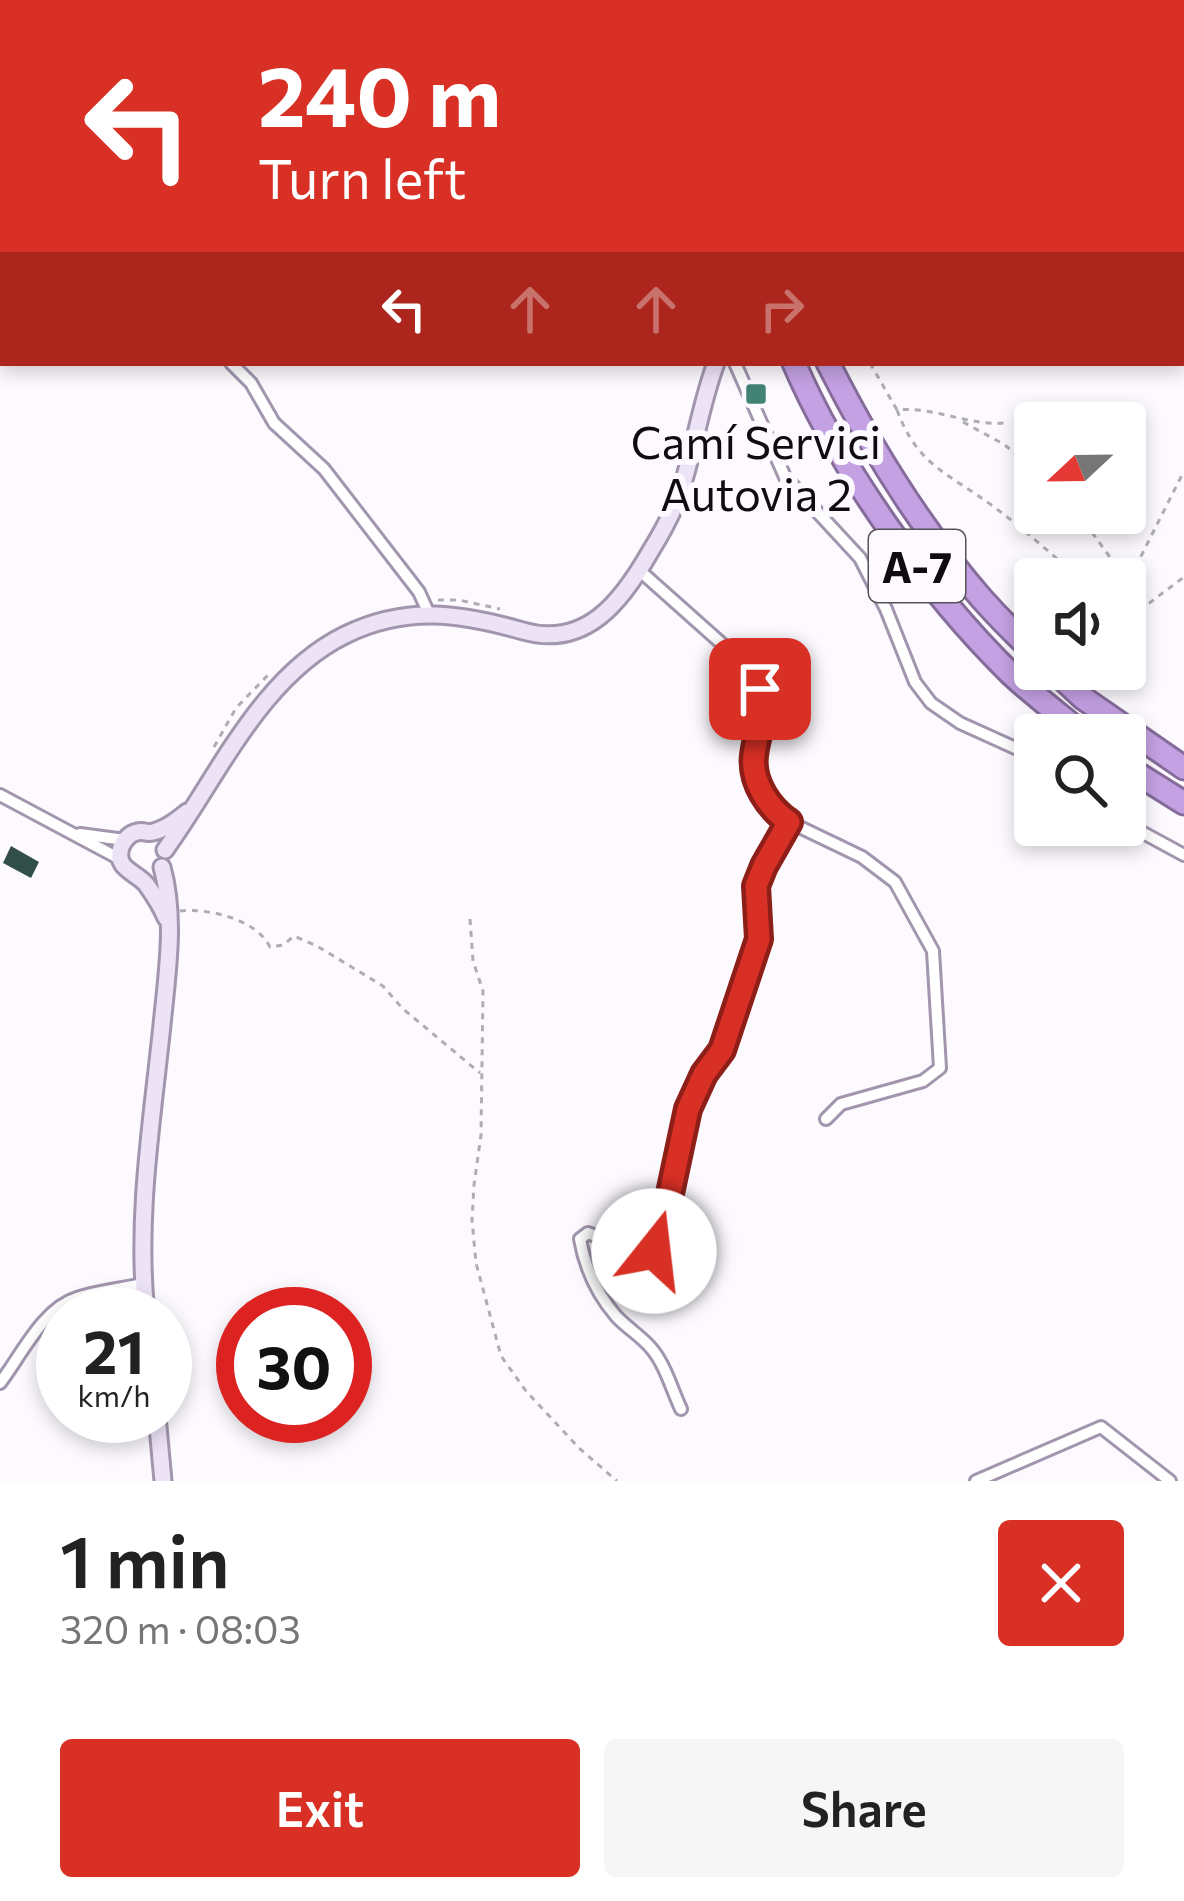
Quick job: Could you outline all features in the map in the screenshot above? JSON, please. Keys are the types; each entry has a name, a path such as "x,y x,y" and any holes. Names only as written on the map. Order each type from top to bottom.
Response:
{"highway":[{"name":"A-7","path":"796,366 832,439 917,566 1014,677 1059,714"},
{"name":"A-7","path":"830,366 870,441 940,545 1014,632"},
{"path":"1074,690 1184,768"},
{"path":"1146,779 1184,803"}],"street":[{"path":"234,366 251,383 274,423 325,470 426,607"},
{"path":"0,795 120,859 130,873 150,876 245,730 301,667 344,636 426,607 534,634 564,634 597,620 616,603 667,523 682,489 715,366"},
{"path":"735,366 785,477 860,558 915,682 931,703 960,723 1014,749"},
{"path":"639,570 721,643 760,689 764,703 752,767 771,808 789,822 862,857 895,882 933,951 940,1067 923,1081 841,1104 826,1119"},
{"path":"120,859 125,840 134,832 151,833 193,809"},
{"path":"681,1409 658,1358 599,1294 580,1239 588,1233 643,1251 660,1247 688,1109 704,1074 722,1050 759,939 756,886 789,822"},
{"path":"72,833 125,840"},
{"path":"143,1287 142,1206 166,988 169,902 161,840 151,833"},
{"path":"1146,834 1184,855"},
{"path":"140,877 168,916"},
{"path":"0,1384 63,1304 143,1284"},
{"path":"976,1481 1100,1427 1170,1481"},
{"path":"159,1443 163,1481"}],"path":[{"path":"872,366 906,436 923,458 996,508 1056,558"},
{"path":"897,410 983,425 1005,423"},
{"path":"960,420 1014,453"},
{"path":"1140,558 1184,471"},
{"path":"1146,602 1184,578"},
{"path":"426,607 459,600 504,610"},
{"path":"208,758 236,708 268,675"},
{"path":"168,916 202,909 228,916 266,938 270,947 294,936 317,946 383,986 481,1075"},
{"path":"470,919 473,962 483,991 481,1135 472,1220 476,1263 501,1356 526,1391 617,1481"}],"building":[{"path":"11,846 39,862 31,878 3,863"}],"place":[{"name":"Camí Servici Autovia 2","path":"756,394"}],"route":[{"path":"654,1251 664,1237 688,1109 704,1074 722,1050 759,939 756,886 789,822 771,808 752,767 764,703 760,689"}]}
